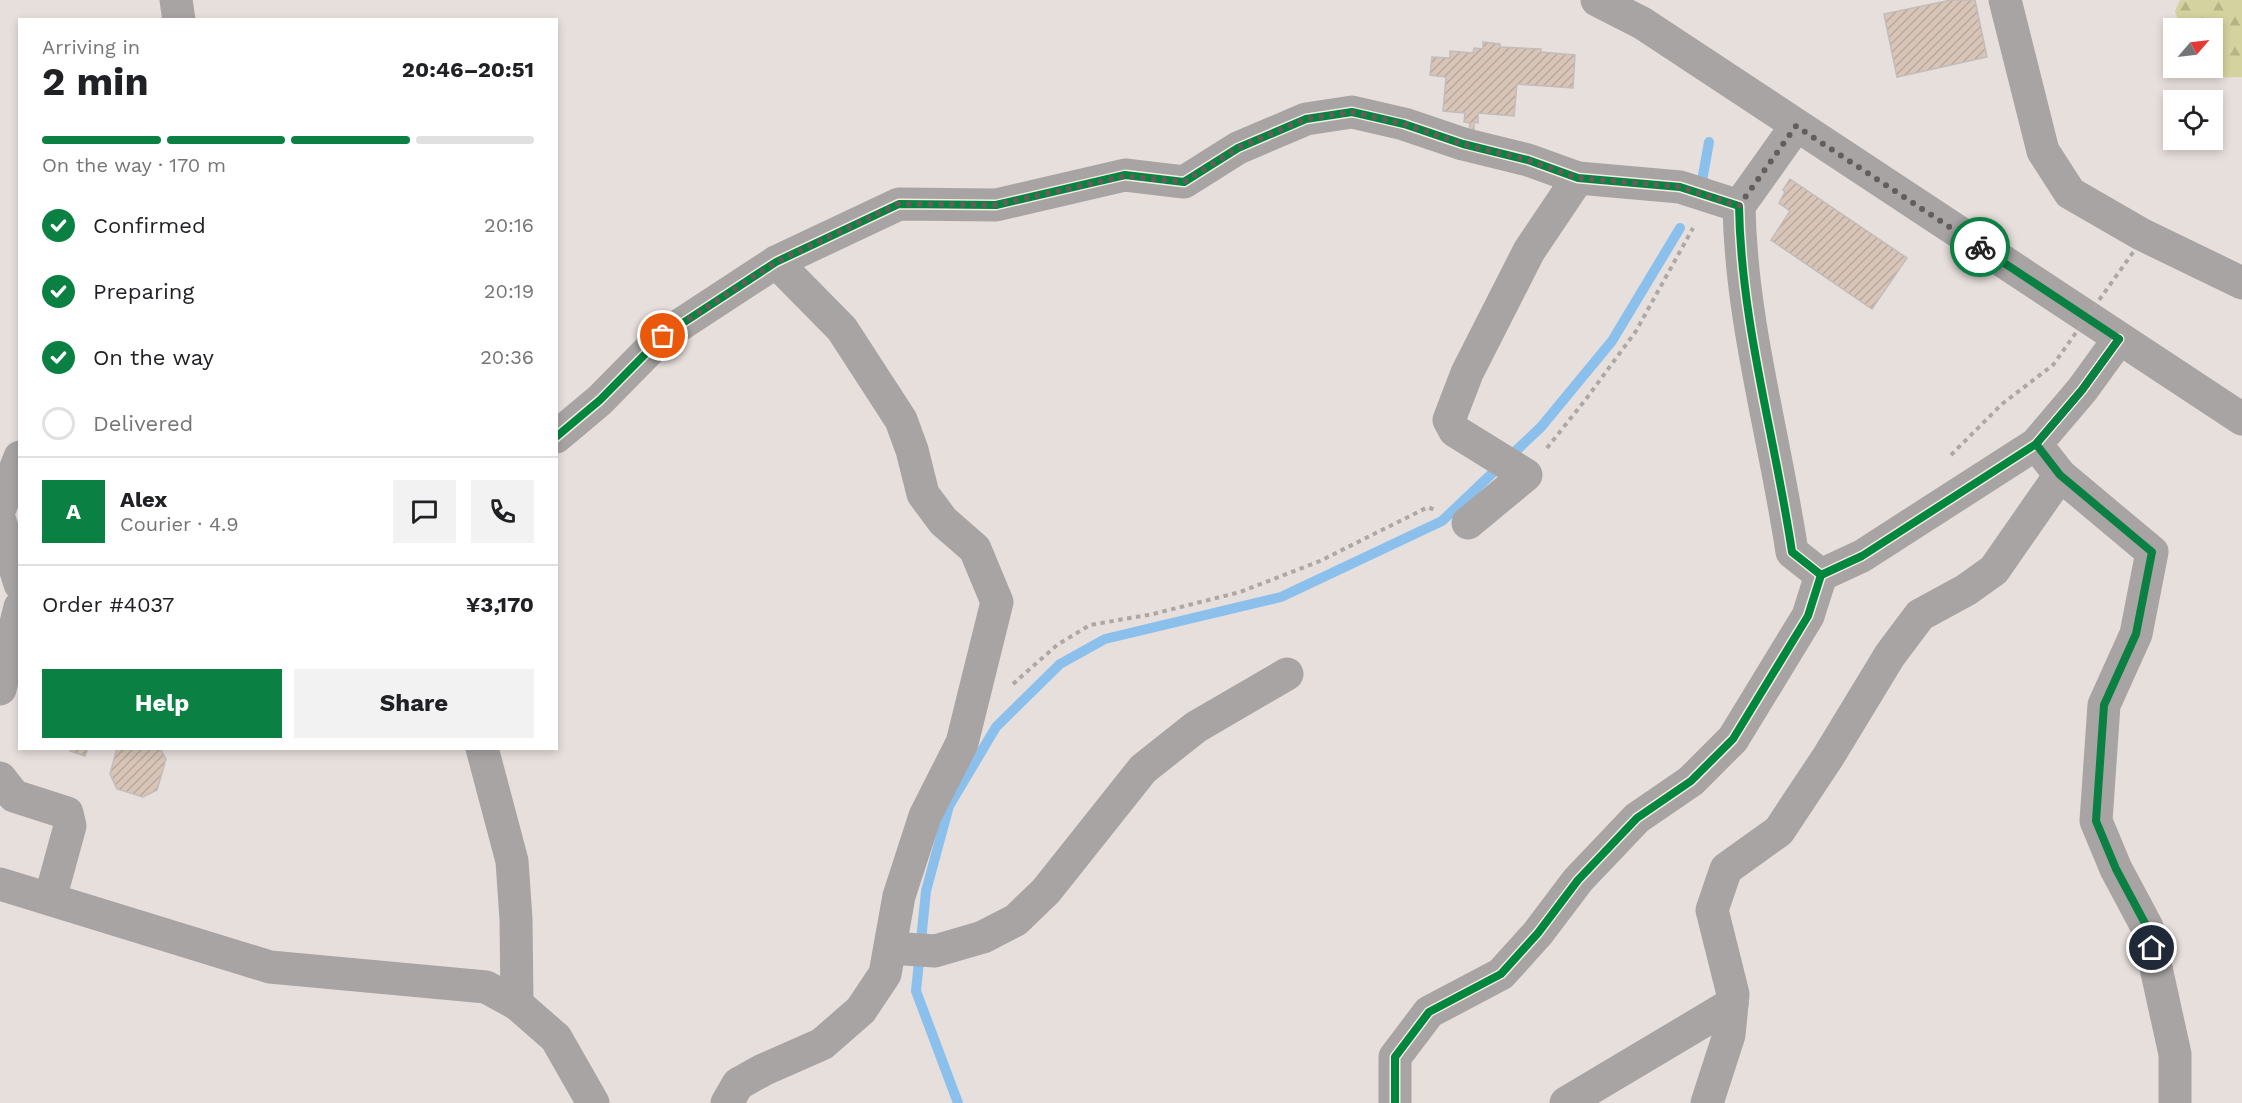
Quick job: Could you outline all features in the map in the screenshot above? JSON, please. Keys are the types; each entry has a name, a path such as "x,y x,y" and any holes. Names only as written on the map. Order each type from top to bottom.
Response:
{"street":[{"path":"176,0 179,18"},
{"path":"1597,0 1642,23 2242,419"},
{"path":"2005,0 2043,151 2070,193 2141,234 2242,283"},
{"path":"558,435 600,400 663,336 776,262 898,204 996,205 1125,176 1184,182 1238,148 1306,119 1352,112 1404,124 1463,144 1528,160 1578,178 1680,187 1724,202"},
{"path":"1724,202 1796,126"},
{"path":"1468,523 1526,475 1455,431 1449,420 1467,373 1529,251 1578,178"},
{"path":"1724,202 1740,252 1751,327 1783,488 1792,552 1821,575"},
{"path":"727,1103 738,1084 763,1070 822,1044 861,1010 885,974 899,896 925,816 962,743 997,602 975,549 943,521 923,494 912,450 901,420 842,329 776,262"},
{"path":"1395,1103 1395,1057 1429,1012 1501,974 1538,933 1578,880 1637,818 1691,781 1733,739 1809,616 1821,575 1862,556 2036,444 2082,390 2119,339"},
{"path":"2036,444 2060,475 2152,552 2136,634 2104,705 2096,821 2116,869 2147,927 2175,1054 2175,1103"},
{"path":"0,508 18,462"},
{"path":"1707,1103 1729,1035 1733,994 1712,910 1726,869 1779,831 1890,656 1920,615 1966,591 1994,570 2060,475"},
{"path":"0,521 18,578"},
{"path":"0,689 18,615"},
{"path":"890,948 935,951 983,937 1016,920 1046,891 1143,769 1196,727 1287,674"},
{"path":"483,750 512,861 516,920 517,1004"},
{"path":"0,778 14,796 67,813 70,826 50,899"},
{"path":"0,884 270,967 486,987 517,1004 556,1038 593,1103"},
{"path":"1566,1103 1732,1004"}],"path":[{"path":"1526,475 1636,331 1724,202"},
{"path":"2002,404 2053,365 2134,251"},
{"path":"1006,691 1057,645 1090,626 1153,614 1240,592 1320,561 1428,507"}],"green space":[{"path":"2180,0 2242,0 2242,77 2223,77 2223,18 2177,18 2175,11"}],"building":[{"path":"1951,0 1975,0 1987,57 1897,77 1884,14"},
{"path":"1483,42 1500,44 1500,47 1541,49 1541,52 1575,55 1573,88 1517,84 1514,116 1478,113 1478,123 1474,122 1474,130 1469,130 1470,123 1464,122 1465,113 1443,111 1446,77 1430,75 1432,57 1450,58 1450,51 1473,53 1474,48 1483,49"},
{"path":"1790,179 1907,258 1872,309 1771,240 1790,211 1779,203"},
{"path":"70,750 87,750 85,756"},
{"path":"116,750 161,750 166,759 157,790 143,797 117,789 110,774"}],"waterway":[{"path":"1702,181 1709,142"},
{"path":"958,1103 916,991 926,891 949,806 996,727 1060,664 1105,639 1281,597 1442,521 1541,427 1612,341 1680,228"}],"cycle path":[{"path":"558,435 600,400 663,336 776,262 899,204 996,205 1125,175 1184,182 1238,148 1306,119 1352,112 1404,124 1463,144 1528,160 1578,178 1680,187 1739,206 1741,250 1752,337 1792,552 1821,575"},
{"path":"1395,1103 1395,1057 1429,1012 1501,974 1538,933 1578,880 1637,818 1691,781 1733,739 1808,616 1821,575 1862,556 2036,444 2082,390 2119,339"}],"way so far":[{"path":"663,336 776,262 898,204 996,205 1125,176 1184,182 1238,148 1289,126 1306,119 1352,112 1404,124 1463,144 1528,160 1578,178 1680,187 1739,206 1796,126 1980,247"}],"route":[{"path":"1980,247 2119,339 2082,390 2036,444 2060,475 2152,552 2136,634 2104,705 2096,821 2116,869 2147,927 2152,948"}]}
